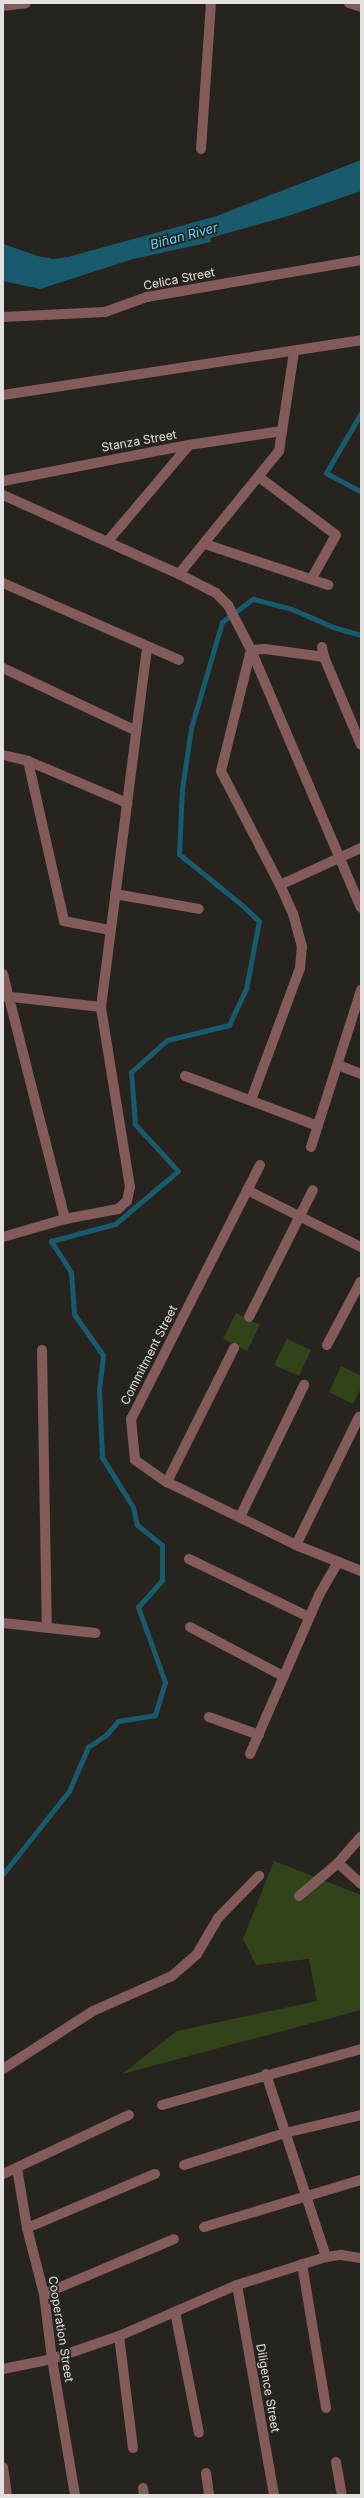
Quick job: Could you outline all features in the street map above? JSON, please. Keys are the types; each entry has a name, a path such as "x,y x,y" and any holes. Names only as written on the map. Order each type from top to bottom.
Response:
{"street":[{"path":"3,6 26,3"},
{"path":"201,149 211,3"},
{"path":"349,3 361,7"},
{"name":"Celica Street","path":"3,317 105,312 147,297 361,260"},
{"path":"3,395 294,352 361,340"},
{"path":"179,574 259,477 278,451 294,352"},
{"name":"Stanza Street","path":"3,480 189,445 282,431"},
{"path":"108,541 189,445"},
{"path":"259,477 336,535 312,578"},
{"path":"3,495 179,574 216,593 228,605 251,650 361,908"},
{"path":"205,544 312,578 328,585"},
{"path":"3,582 147,648 178,660"},
{"path":"322,647 324,657 361,745"},
{"path":"3,1237 66,1219 118,1209 130,1194 101,1007 147,648"},
{"path":"251,650 265,649 324,657"},
{"path":"251,650 221,771 280,885 299,933 302,947 300,968 251,1100"},
{"path":"3,668 136,731"},
{"path":"3,755 28,761 127,804"},
{"path":"28,761 64,921 110,930"},
{"path":"280,885 361,848"},
{"path":"115,894 199,909"},
{"path":"3,974 6,996 66,1219"},
{"path":"311,1147 361,990"},
{"path":"6,996 101,1007"},
{"path":"338,1065 361,1074"},
{"path":"185,1076 318,1126"},
{"name":"Commitment Street","path":"260,1165 131,1419 135,1460 166,1482 296,1545 338,1562 360,1567"},
{"path":"247,1190 361,1247"},
{"path":"249,1317 313,1190"},
{"path":"327,1345 361,1281"},
{"path":"166,1482 234,1348"},
{"path":"42,1350 47,1627"},
{"path":"240,1517 304,1386"},
{"path":"296,1545 359,1417"},
{"path":"189,1559 310,1618"},
{"path":"250,1754 283,1676 338,1562"},
{"path":"3,1623 95,1633"},
{"path":"190,1627 283,1676"},
{"path":"209,1717 259,1735"},
{"path":"299,1896 338,1863 361,1837"},
{"path":"338,1863 361,1884"},
{"path":"3,2069 93,2011 172,1976 197,1954 218,1918 259,1876"},
{"path":"162,2105 266,2074 361,2049"},
{"path":"266,2074 326,2257"},
{"path":"3,2174 129,2115"},
{"path":"184,2165 285,2133 361,2115"},
{"name":"Cooperation Street","path":"17,2168 27,2228 44,2294 52,2359 75,2495"},
{"path":"27,2228 155,2174"},
{"path":"204,2227 361,2180"},
{"path":"44,2294 174,2239"},
{"path":"3,2369 52,2359 118,2336 236,2285 302,2264 326,2257 341,2255 361,2258"},
{"path":"302,2264 326,2408"},
{"name":"Diligence Street","path":"236,2285 274,2495"},
{"path":"175,2312 199,2433"},
{"path":"118,2336 133,2448"},
{"path":"336,2462 342,2495"},
{"path":"3,2467 7,2495"},
{"path":"206,2473 209,2495"}],"green space":[{"path":"236,1313 260,1325 247,1351 223,1339"},
{"path":"287,1339 311,1350 299,1376 274,1365"},
{"path":"341,1366 361,1376 361,1388 353,1404 329,1392"},
{"path":"274,1861 361,1895 361,2010 122,2074 177,2031 317,2001 309,1959 256,1965 243,1939"}],"water":[{"name":"Biñan River","path":"361,160 361,191 288,216 210,238 211,242 133,259 40,289 3,281 3,244 38,256 53,259 68,257 217,216"}],"waterway":[{"path":"361,413 326,473 361,492"},
{"path":"3,1874 69,1791 88,1747 106,1735 118,1721 155,1715 165,1682 138,1607 162,1580 162,1545 137,1525 133,1507 102,1457 99,1389 103,1355 74,1314 71,1272 51,1241 115,1224 178,1171 135,1124 131,1072 167,1040 229,1025 246,989 259,921 242,905 179,854 182,789 191,728 222,622 253,599 292,609 333,627 361,635"}]}
